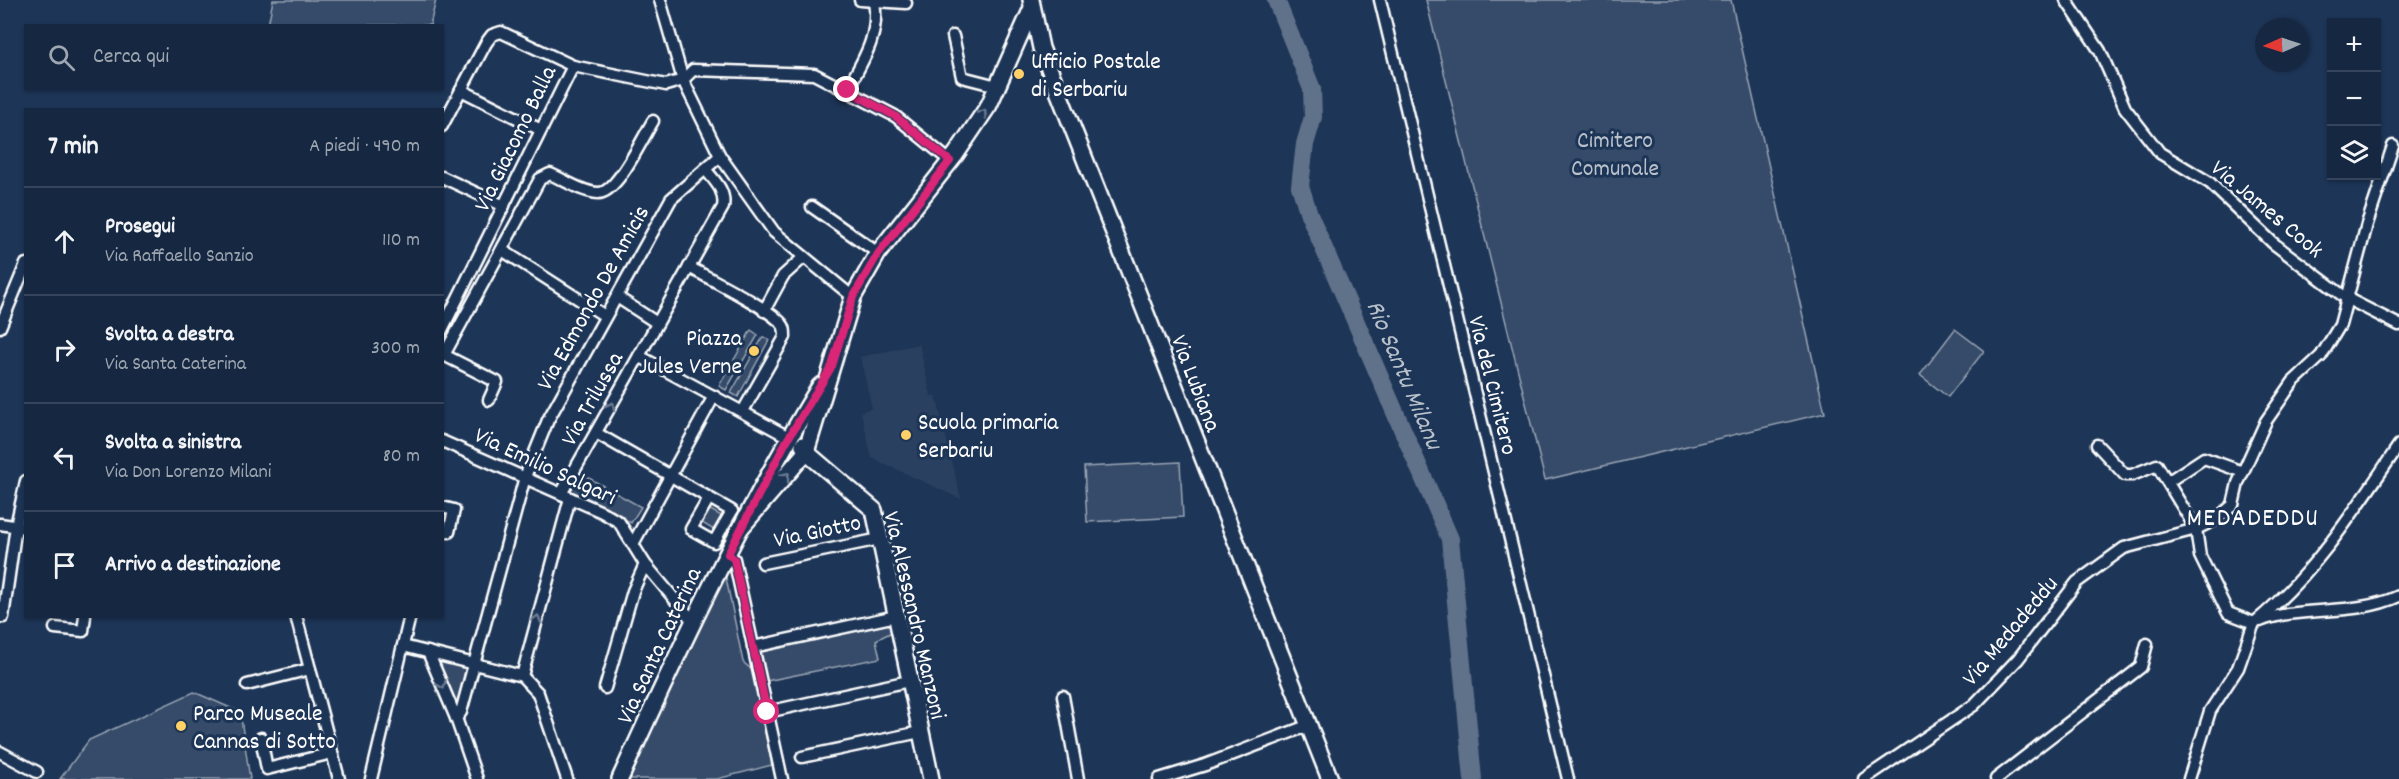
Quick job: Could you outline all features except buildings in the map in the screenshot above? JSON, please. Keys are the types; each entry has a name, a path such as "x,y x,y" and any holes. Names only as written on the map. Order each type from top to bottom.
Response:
{"street":[{"path":"660,0 683,80 720,156 774,232 853,297"},
{"path":"860,0 906,3"},
{"name":"Via del Cimitero","path":"1380,0 1568,779"},
{"name":"Via James Cook","path":"2066,0 2100,51 2125,108 2160,153 2210,183 2273,243 2346,298 2399,325"},
{"path":"847,90 873,43 877,16 874,1"},
{"name":"Via Lubiana","path":"1032,4 1041,48 1307,726 1330,779"},
{"name":"Via Santa Caterina","path":"738,531 806,452 832,366 846,331 853,297 878,254 950,161 989,105 1032,4"},
{"path":"444,122 492,35 501,32 573,66"},
{"path":"1019,36 1037,32"},
{"path":"953,36 962,77 998,86"},
{"name":"Via Giacomo Balla","path":"444,326 573,66 666,85 683,80 693,70 814,74 895,116 950,161"},
{"path":"461,90 541,130"},
{"path":"489,400 497,382 444,355 540,179 550,174 590,192 603,193 615,186 653,121"},
{"name":"Via Medadeddu","path":"1864,779 1974,705 2018,659 2077,582 2124,548 2196,529 2215,520 2233,505 2243,472 2261,431 2293,382 2321,356 2340,325 2346,298 2393,146"},
{"name":"Via Edmondo De Amicis","path":"456,718 461,712 525,477 565,386 671,199 720,156"},
{"name":"Via Trilussa","path":"522,676 566,496 596,434 723,207 724,199 721,188 705,169"},
{"path":"444,178 504,206"},
{"path":"812,207 878,254"},
{"path":"502,250 605,316"},
{"path":"764,311 783,276 804,257"},
{"path":"689,267 783,324 785,337 743,411"},
{"path":"0,327 24,269"},
{"path":"617,297 657,323"},
{"path":"639,356 743,411 784,438 801,442 806,452"},
{"name":"Via Santa Caterina","path":"620,779 692,620 728,554 784,438 832,366"},
{"path":"633,543 714,396"},
{"path":"596,434 709,498"},
{"name":"Via Emilio Salgari","path":"444,442 619,522 645,564 692,620"},
{"path":"2097,445 2125,475 2132,475 2157,465 2169,481 2196,529 2200,555 2228,613 2254,623 2268,618 2345,610 2387,602 2399,596"},
{"path":"2188,779 2210,711 2238,668 2254,623 2281,601 2344,527 2399,445"},
{"name":"Via Alessandro Manzoni","path":"806,452 874,510 930,779"},
{"path":"2169,481 2204,458 2243,472"},
{"path":"0,617 3,617 21,527 24,499"},
{"path":"444,508 454,510 449,532"},
{"path":"0,524 21,527"},
{"name":"Via Giotto","path":"763,563 880,539"},
{"path":"728,554 734,559 782,779"},
{"path":"605,687 633,591 645,564"},
{"path":"753,647 896,616"},
{"path":"55,628 83,631 85,618"},
{"path":"297,618 339,779"},
{"path":"371,779 410,618"},
{"path":"1995,779 2141,667 2147,644"},
{"path":"403,646 522,676 538,693 567,779"},
{"path":"428,652 456,718 477,779"},
{"path":"247,685 310,669"},
{"path":"767,712 909,681"},
{"path":"1063,696 1078,779"},
{"path":"1159,779 1195,774 1307,726"},
{"path":"802,758 920,732"},
{"path":"261,738 267,769 332,753"},
{"path":"0,752 38,771"}],"shaded area":[{"name":"Scuola primaria Serbariu","path":"919,344 931,396 936,396 961,499 872,458 861,412 872,408 860,357"}],"green space":[{"path":"273,0 436,0 430,24 268,24"},
{"name":"Cimitero Comunale","path":"1426,0 1731,0 1825,413 1545,480"},
{"path":"1955,329 1984,351 1948,397 1920,375"},
{"path":"751,330 758,335 726,390 719,386"},
{"path":"763,337 769,340 738,397 731,393"},
{"path":"1180,462 1183,517 1087,522 1084,467"},
{"path":"578,472 641,507 631,523 605,506 567,489"},
{"path":"707,508 725,518 717,532 699,521"},
{"path":"724,568 743,662 752,670 772,765 717,779 629,779"},
{"path":"890,624 892,632 876,640 880,658 766,681 760,651"},
{"path":"438,660 466,667 457,704"},
{"name":"Parco Museale Cannas di Sotto","path":"194,692 240,712 250,779 60,779 89,740"}],"waterway":[{"name":"Rio Santu Milanu","path":"1276,0 1312,89 1313,117 1305,144 1300,186 1309,214 1450,539 1473,779"}],"place":[{"name":"Ufficio Postale di Serbariu","path":"1019,74"},
{"name":"Piazza Jules Verne","path":"754,351"},
{"name":"Scuola primaria Serbariu","path":"906,435"},
{"name":"Parco Museale Cannas di Sotto","path":"181,726"}],"district":[{"name":"MEDADEDDU","path":"2253,516"}],"route":[{"path":"767,712 734,559 728,554 786,442 832,366 853,297 878,254 950,161 895,116 847,90"}]}
